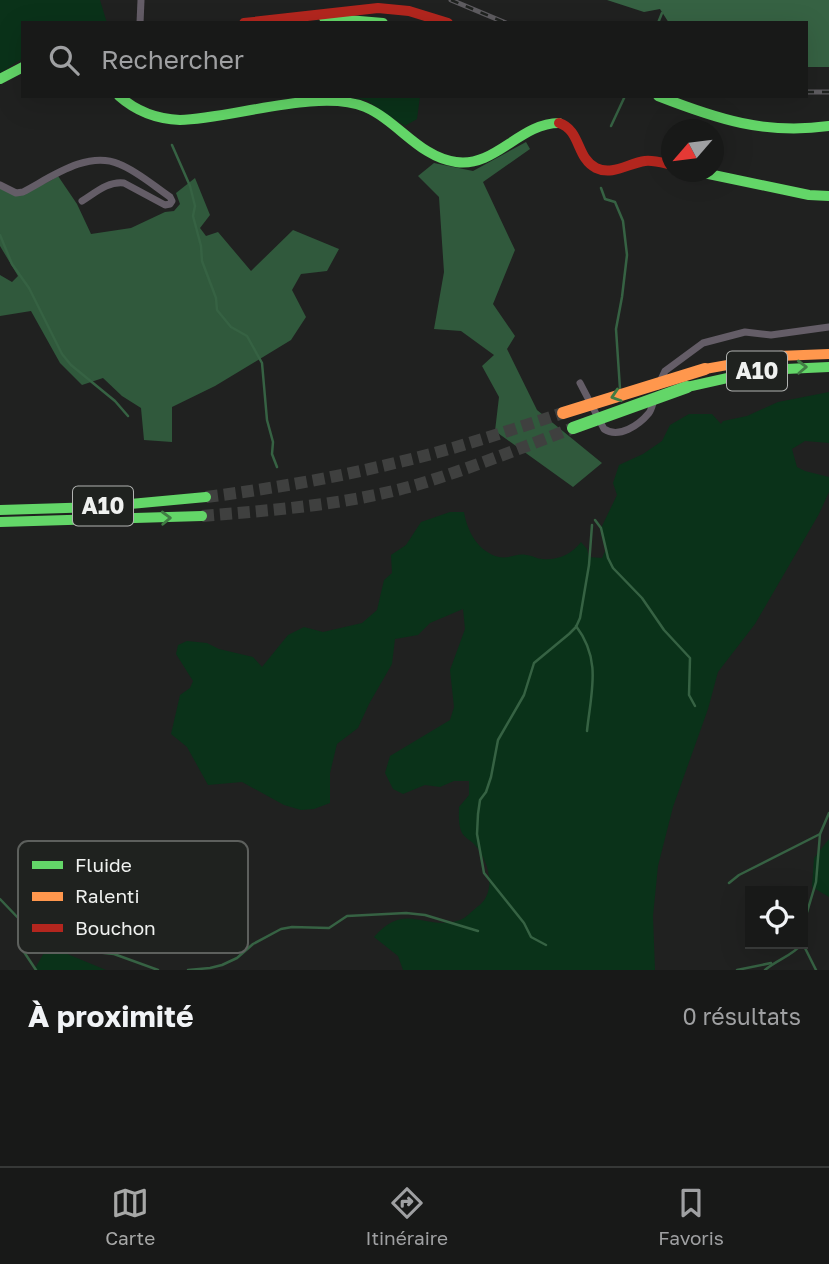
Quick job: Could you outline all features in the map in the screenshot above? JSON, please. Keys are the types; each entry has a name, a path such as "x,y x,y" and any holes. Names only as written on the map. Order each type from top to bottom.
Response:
{"main road":[{"path":"260,21 378,8 435,21"},
{"path":"283,18 362,21"},
{"path":"0,79 21,67"},
{"path":"121,98 138,111 170,120 190,120 323,102 359,105 417,144 442,157 460,162 481,159 536,127 546,123 558,123 575,134 584,157 598,169 616,169 644,161 661,164"},
{"path":"664,98 743,126 789,130 829,126"},
{"path":"724,177 829,197"},
{"name":"A10","path":"563,413 705,369 769,357 829,354"},
{"name":"A10","path":"573,428 687,387 764,370 829,367"},
{"name":"A10","path":"0,510 98,507 206,497"},
{"name":"A10","path":"0,522 202,516"}],"street":[{"path":"140,21 141,0"},
{"path":"0,186 16,194 62,170 99,160 127,168 172,201 165,205 118,182 82,201"},
{"path":"580,383 604,429 622,433 649,413 661,376 703,344 745,332 771,335 829,327"}],"shaded area":[{"path":"0,0 100,0 106,21 21,21 21,59 0,73"},
{"path":"607,0 829,0 829,67 808,67 808,21 668,21 660,9 644,12"},
{"path":"353,98 420,98 417,119 405,126 366,100"},
{"path":"526,142 530,149 483,182 515,250 493,304 515,336 507,349 537,410 602,463 573,487 495,431 499,397 482,366 494,355 461,331 434,329 444,272 439,197 418,176 434,163 473,171"},
{"path":"58,176 77,204 91,234 131,228 165,212 174,211 180,204 176,193 195,178 210,215 200,228 206,236 218,232 251,271 293,230 339,249 327,271 301,274 292,290 306,317 291,340 215,386 172,407 172,442 144,440 141,408 122,396 103,378 82,385 60,363 31,311 0,316 0,275 12,282 18,276 0,246 0,184 9,191 23,190"},
{"path":"829,392 829,443 805,441 792,449 797,467 829,477 829,492 755,624 718,672 708,709 673,807 658,866 653,916 655,970 403,970 398,956 374,937 396,920 416,919 448,923 460,920 484,901 487,894 489,876 484,859 474,844 463,835 459,824 459,807 469,795 469,781 454,781 440,787 425,785 403,794 393,789 385,773 390,756 450,720 454,707 450,670 465,629 463,609 430,623 418,635 395,639 392,664 358,728 337,744 330,773 330,803 301,810 284,805 242,782 208,785 187,747 171,734 180,695 190,688 193,681 176,654 178,645 187,641 207,643 219,649 253,657 262,667 288,635 304,627 323,632 362,623 377,610 384,580 392,573 391,555 406,545 421,522 450,512 464,512 479,546 499,557 523,555 540,559 559,558 581,542 589,557 602,558 606,549 601,534 602,526 617,495 613,483 619,465 662,441 670,425 689,414 712,414 721,424 778,402"},
{"path":"829,839 829,897 812,887 814,858"},
{"path":"44,953 65,953 106,970 34,970"}],"waterway":[{"path":"659,21 662,13"},
{"path":"611,126 624,98"},
{"path":"172,145 190,186 202,261 216,298 217,310 231,327 247,336 262,363 267,420 273,442 272,454 277,467"},
{"path":"601,188 605,199 615,202 623,221 627,255 616,329 620,389"},
{"path":"0,235 12,264 29,288 62,354 128,416"},
{"path":"595,520 601,528 613,568 642,598 664,630 690,658 689,695 695,706"},
{"path":"546,945 531,937 524,923 484,873 477,834 478,814 480,800 491,777 498,740 524,695 534,663 569,634 580,618 589,565 592,525"},
{"path":"576,626 584,639 592,664 587,731"},
{"path":"808,909 816,882 820,834 829,813"},
{"path":"729,883 739,875 820,834"},
{"path":"0,899 18,918"},
{"path":"248,948 281,929 329,928 347,916 406,913 425,915 478,931"},
{"path":"765,970 796,949"},
{"path":"806,949 816,970"},
{"path":"25,953 36,970"},
{"path":"104,953 158,970"},
{"path":"188,970 222,965 243,953"},
{"path":"737,970 771,963"}],"tunnel":[{"path":"206,497 301,483 395,463 563,413"},
{"path":"202,516 310,506 390,492 456,472 573,428"}],"railway":[{"path":"451,0 501,21"},
{"path":"808,92 829,92"}],"traffic: fast":[{"path":"324,18 359,21"},
{"path":"0,79 21,68"},
{"path":"122,98 147,114 180,120 300,102 346,102 377,113 431,153 456,162 483,158 532,130 559,123"},
{"path":"663,98 721,118 762,127 829,126"},
{"path":"724,177 809,195 829,196"},
{"path":"687,387 764,370 829,367"},
{"path":"573,428 687,387"},
{"path":"0,510 98,507 206,497"},
{"path":"0,522 202,516"}],"traffic: slow":[{"path":"705,369 778,356 829,354"},
{"path":"563,413 705,369"}],"traffic: jam":[{"path":"262,21 378,8 409,11 442,21"},
{"path":"559,123 571,132 585,158 596,168 608,171 639,162 661,163"}]}
